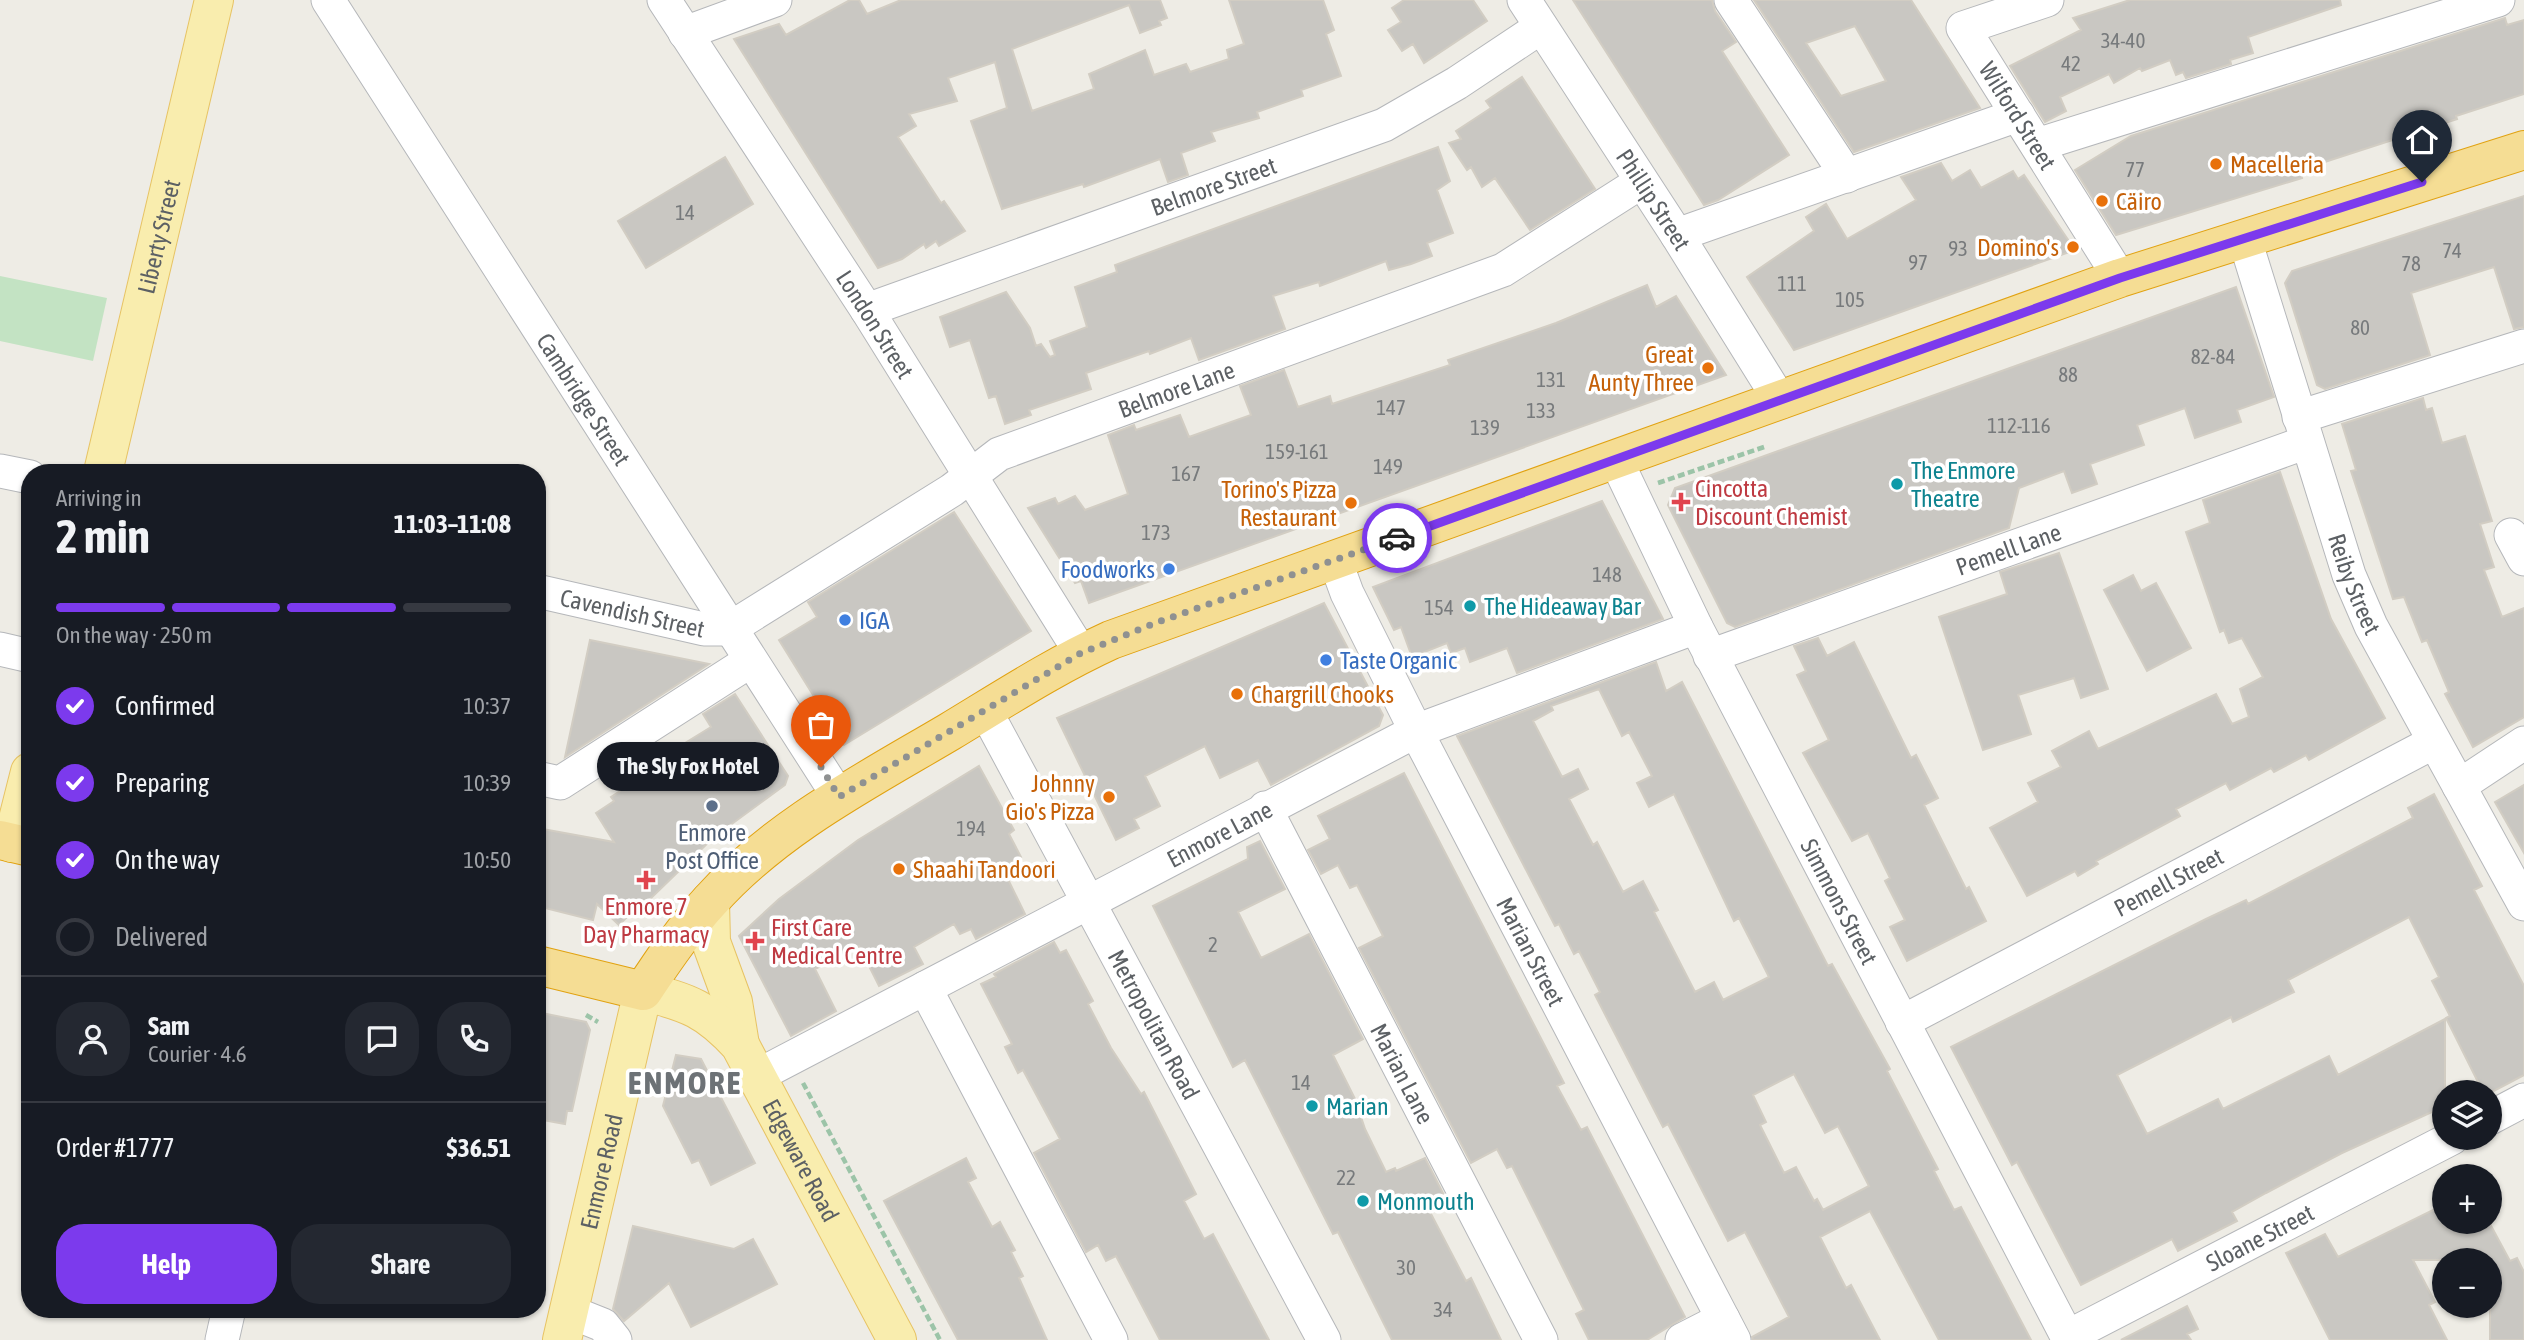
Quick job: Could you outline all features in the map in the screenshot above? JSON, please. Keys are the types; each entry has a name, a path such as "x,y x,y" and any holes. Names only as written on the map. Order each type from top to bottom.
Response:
{"highway":[{"name":"Enmore Road","path":"643,990 670,949 710,901 779,839 839,797 1081,653 1158,622 1780,402 2120,278 2524,150"},
{"path":"546,967 643,990"}],"main road":[{"name":"Liberty Street","path":"105,464 214,0"},
{"path":"14,843 21,812"},
{"path":"710,901 711,942 733,1002 749,1060"},
{"name":"Edgeware Road","path":"643,990 687,1002 699,1009 722,1026 749,1060 897,1340"},
{"name":"Enmore Road","path":"565,1325 643,990"}],"street":[{"name":"Cambridge Street","path":"328,0 839,797"},
{"name":"London Street","path":"664,0 867,310 1081,653"},
{"path":"685,33 775,0"},
{"path":"1731,0 1847,176"},
{"path":"2037,145 2498,0"},
{"name":"Wilford Street","path":"2022,3 1962,28 2120,278"},
{"name":"Phillip Street","path":"1532,14 1677,235 1780,402"},
{"name":"Belmore Street","path":"867,310 1384,125 1457,83 1532,14"},
{"path":"1677,235 2018,115"},
{"name":"Belmore Lane","path":"729,629 969,476 999,454 1503,270 1641,182"},
{"name":"Reiby Street","path":"2244,237 2349,575 2371,626 2524,904"},
{"name":"Pemell Lane","path":"1703,642 2303,430 2524,346"},
{"name":"Simmons Street","path":"1616,460 1703,642 2068,1338"},
{"path":"0,471 21,475"},
{"name":"Marian Street","path":"1335,560 1347,593 1416,731 1728,1330"},
{"name":"Cavendish Street","path":"546,593 704,629 729,629"},
{"name":"Enmore Lane","path":"749,1060 925,988 1416,731 1703,642"},
{"path":"0,649 21,654"},
{"path":"546,780 560,783 750,661"},
{"name":"Metropolitan Road","path":"985,710 1324,1340"},
{"name":"Pemell Street","path":"1902,1022 2434,742"},
{"path":"2459,786 2524,743"},
{"name":"Marian Lane","path":"1265,808 1541,1340"},
{"path":"925,988 1111,1340"},
{"path":"2502,1112 2524,1100"},
{"name":"Sloane Street","path":"2068,1338 2432,1148"},
{"path":"222,1340 227,1318"},
{"path":"565,1325 603,1325 615,1340"},
{"path":"1682,1340 1728,1330"}],"path":[{"path":"1649,488 1767,446"},
{"path":"586,1016 598,1022"},
{"path":"801,1079 940,1340"}],"green space":[{"path":"0,276 107,298 93,361 0,341"}],"building":[{"path":"850,0 859,0 867,14 901,0 1160,0 1167,18 1159,21 1161,25 1140,33 1129,5 1012,49 1032,111 1094,89 1089,74 1145,50 1154,75 1186,64 1190,72 1229,59 1227,50 1244,44 1229,0 1323,0 1334,30 1326,34 1341,76 1301,90 1303,96 1257,112 1259,118 1211,132 1215,141 1181,153 1188,175 1168,182 1160,159 1084,187 1083,184 1002,209 971,121 1007,108 995,62 948,78 957,101 909,114 916,126 898,137 941,203 944,201 965,231 939,246 936,241 926,248 924,244 902,259 878,268 734,39 779,24 786,35"},
{"path":"1404,0 1473,0 1487,21 1424,63 1413,44 1402,51 1388,30 1401,22 1392,8"},
{"path":"1573,0 1712,0 1715,11 1736,42 1722,51 1789,155 1718,200 1704,205"},
{"path":"1754,0 1911,0 1980,108 1854,152","holes":["1855,26 1886,81 1841,96 1806,43"]},
{"path":"2130,0 2340,0 2341,5 2248,37 2253,53 2230,60 2231,64 2186,78 2183,72 2176,75 2170,60 2142,71 2140,68 2114,83 2109,74 2060,97 2066,111 2045,122 2010,66 2081,30 2073,18"},
{"path":"2505,18 2507,25 2524,20 2524,94 2456,116 2457,119 2300,170 2302,178 2116,235 2075,170 2131,136"},
{"path":"1522,77 1595,189 1530,230 1495,178 1482,187 1471,167 1467,170 1449,143 1461,139 1456,131 1491,108 1486,101"},
{"path":"1438,147 1450,181 1437,190 1453,233 1427,243 1432,256 1411,264 1389,270 1386,261 1320,286 1319,282 1273,296 1285,329 1199,360 1191,338 1150,354 1149,351 1086,373 1091,389 1029,410 1031,415 1005,424 996,396 989,398 970,340 950,347 940,317 1006,292 1030,328 1036,346 1041,344 1050,357 1055,355 1050,341 1087,327 1075,287 1117,272 1115,265"},
{"path":"725,157 753,204 646,268 618,221"},
{"path":"1941,163 1952,181 1970,170 1981,188 2013,171 2018,179 2024,175 2075,250 1794,350 1747,277 1814,231 1806,217 1826,204 1847,239 1916,200 1901,177"},
{"path":"2524,196 2524,327 2514,329 2494,267 2411,293 2430,355 2325,389 2317,385 2285,283 2292,271"},
{"path":"1647,285 1656,307 1676,296 1726,375 1089,603 1081,581 1075,583 1028,508 1055,498 1058,504 1075,496 1085,510 1128,494 1108,435 1134,425 1136,430 1180,415 1189,437 1251,415 1240,386 1284,370 1298,407 1330,396 1332,404 1450,365 1448,360 1556,323"},
{"path":"2236,287 2274,397 2237,410 2241,422 2195,438 2185,408 2137,425 2144,445 2090,464 2097,484 2072,493 2064,471 2019,488 2009,528 1735,627 1727,623 1668,505 1675,488"},
{"path":"2423,398 2426,410 2432,408 2442,443 2465,436 2492,521 2480,524 2494,567 2484,570 2502,617 2524,608 2524,717 2473,747 2445,694 2449,692 2427,640 2422,642 2404,597 2393,599 2351,471 2356,470 2342,424"},
{"path":"2280,472 2331,619 2385,718 2309,760 2306,755 2274,772 2271,768 2230,790 2226,783 2176,809 2180,816 2096,861 2098,864 2078,876 2075,871 2027,896 1990,828 2038,802 2028,783 2061,767 2052,751 2089,731 2098,749 2216,694 2232,724 2249,717 2240,689 2263,677 2242,638 2229,643 2224,630 2220,632 2186,532 2210,523 2203,500"},
{"path":"1602,501 1663,619 1517,673 1507,648 1470,662 1465,648 1451,653 1447,643 1412,657 1401,627 1394,630 1373,587"},
{"path":"954,512 1031,631 844,745 779,640 817,617 808,602"},
{"path":"2059,553 2108,689 2081,698 2074,678 2018,695 2031,734 1983,750 1939,617 2007,594 2000,572"},
{"path":"2133,575 2141,591 2156,583 2191,648 2147,671 2104,590"},
{"path":"1324,603 1383,715 1379,726 1271,785 1258,760 1220,778 1205,746 1145,776 1160,806 1134,819 1139,828 1116,840 1057,718"},
{"path":"1818,638 1827,656 1854,642 1911,758 1916,755 1938,798 1924,805 1966,889 1969,887 1986,921 1907,961 1890,927 1905,920 1885,881 1890,878 1868,833 1852,841 1803,753 1829,740 1797,675 1806,671 1794,646"},
{"path":"590,640 709,664 565,757"},
{"path":"1656,662 1666,691 1682,682 1828,966 1832,964 1890,1069 1887,1071 1938,1169 1934,1171 1954,1210 1961,1207 2031,1340 1939,1340 1870,1211 1820,1237 1846,1288 1851,1285 1880,1340 1753,1340 1752,1337 1789,1317 1745,1232 1728,1241 1668,1124 1663,1127 1595,995 1600,992 1579,951 1574,954 1559,924 1555,926 1457,736","holes":["1599,689 1622,736 1629,732 1652,776 1637,783 1649,807 1674,794 1734,921 1739,918 1769,977 1723,1000 1714,982 1695,992 1654,912 1658,910 1643,881 1623,892 1597,842 1593,845 1569,799 1588,789 1578,769 1562,777 1533,721 1553,710 1551,706","1794,1074 1825,1133 1838,1126 1869,1186 1823,1210 1817,1199 1814,1201 1796,1167 1784,1173 1760,1125 1766,1122 1753,1095"]},
{"path":"735,694 788,776 785,785 714,837 645,904 643,901 619,925 597,904 593,920 546,908 546,830 614,842 596,813 614,801 611,797 649,772 653,777 691,753 685,743 711,727 703,714"},
{"path":"979,766 1014,830 1009,834 1021,857 1002,867 1025,914 976,939 971,929 960,934 954,924 914,947 923,964 879,986 859,946 815,969 836,1011 791,1036 739,936 779,899 858,840"},
{"path":"1404,773 1564,1083 1557,1086 1581,1130 1587,1127 1685,1317 1647,1340 1589,1340 1576,1314 1584,1310 1512,1166 1507,1168 1497,1149 1471,1163 1359,948 1383,936 1357,885 1350,888 1338,865 1321,874 1308,850 1330,839 1318,816"},
{"path":"2524,785 2524,853 2495,802"},
{"path":"2434,794 2482,886 2474,890 2524,986 2524,1075 2502,1087 2502,1080 2477,1080 2446,1018 2450,1016 2432,981 2439,977 2409,917 2288,980 2294,992 2233,1022 2231,1017 2117,1075 2147,1134 2218,1099 2223,1109 2329,1056 2338,1075 2445,1019 2445,1080 2432,1080 2432,1112 2342,1153 2266,1193 2232,1212 2237,1221 2178,1251 2172,1239 2081,1285 2017,1162 2012,1165 1951,1047 2206,919 2246,900 2248,904 2413,818 2408,808"},
{"path":"1260,841 1285,889 1238,912 1261,958 1309,934 1363,1039 1333,1055 1355,1099 1365,1129 1386,1172 1395,1168 1396,1171 1425,1158 1448,1203 1430,1212 1466,1281 1471,1278 1501,1340 1392,1340 1338,1232 1333,1234 1245,1060 1233,1067 1153,906 1248,859 1247,847"},
{"path":"1054,942 1060,953 1066,950 1093,1001 1088,1004 1111,1048 1141,1094 1144,1092 1196,1194 1184,1201 1204,1239 1213,1234 1269,1340 1160,1340 1116,1256 1106,1261 1098,1245 1086,1252 1034,1153 1060,1139 1023,1070 1018,1073 1005,1047 1012,1044 981,984 996,977 994,974"},
{"path":"546,1014 586,1022 590,1030 572,1111 567,1111 565,1124 546,1121"},
{"path":"676,1055 701,1059 755,1163 711,1185 699,1160 692,1163 663,1106"},
{"path":"966,1158 976,1178 968,1182 992,1227 1000,1222 1015,1250 1011,1252 1023,1276 1019,1278 1047,1340 958,1340 884,1201"},
{"path":"2432,1210 2432,1234 2495,1234 2510,1261 2517,1258 2524,1272 2524,1340 2490,1340 2490,1318 2502,1318 2502,1248 2432,1248 2432,1260 2413,1260 2432,1296 2432,1304 2429,1305 2432,1318 2436,1318 2447,1340 2330,1340 2286,1253 2325,1234 2338,1257"},
{"path":"633,1226 734,1249 753,1239 777,1284 691,1327 669,1283 624,1321 613,1309"},
{"path":"2187,1306 2198,1329 2187,1334 2191,1340 2121,1340"}],"way so far":[{"path":"821,767 839,797 1022,686 1111,639 1397,538"}],"place":[{"name":"Macelleria","path":"2216,164"},
{"name":"Cäiro","path":"2102,201"},
{"name":"Domino's","path":"2073,247"},
{"name":"Great Aunty Three","path":"1708,368"},
{"name":"The Enmore Theatre","path":"1897,484"},
{"name":"Cincotta Discount Chemist","path":"1681,502"},
{"name":"Torino's Pizza Restaurant","path":"1351,503"},
{"name":"Foodworks","path":"1169,569"},
{"name":"The Hideaway Bar","path":"1470,606"},
{"name":"IGA","path":"845,620"},
{"name":"Taste Organic","path":"1326,660"},
{"name":"Chargrill Chooks","path":"1237,694"},
{"name":"The Sly Fox Hotel","path":"821,767"},
{"name":"Johnny Gio's Pizza","path":"1109,797"},
{"name":"Enmore Post Office","path":"712,806"},
{"name":"Shaahi Tandoori","path":"899,869"},
{"name":"Enmore 7 Day Pharmacy","path":"646,880"},
{"name":"First Care Medical Centre","path":"755,941"},
{"name":"Marian","path":"1312,1106"},
{"name":"Monmouth","path":"1363,1201"}],"district":[{"name":"ENMORE","path":"685,1082"}],"route":[{"path":"1397,538 2120,278 2422,182"}]}
